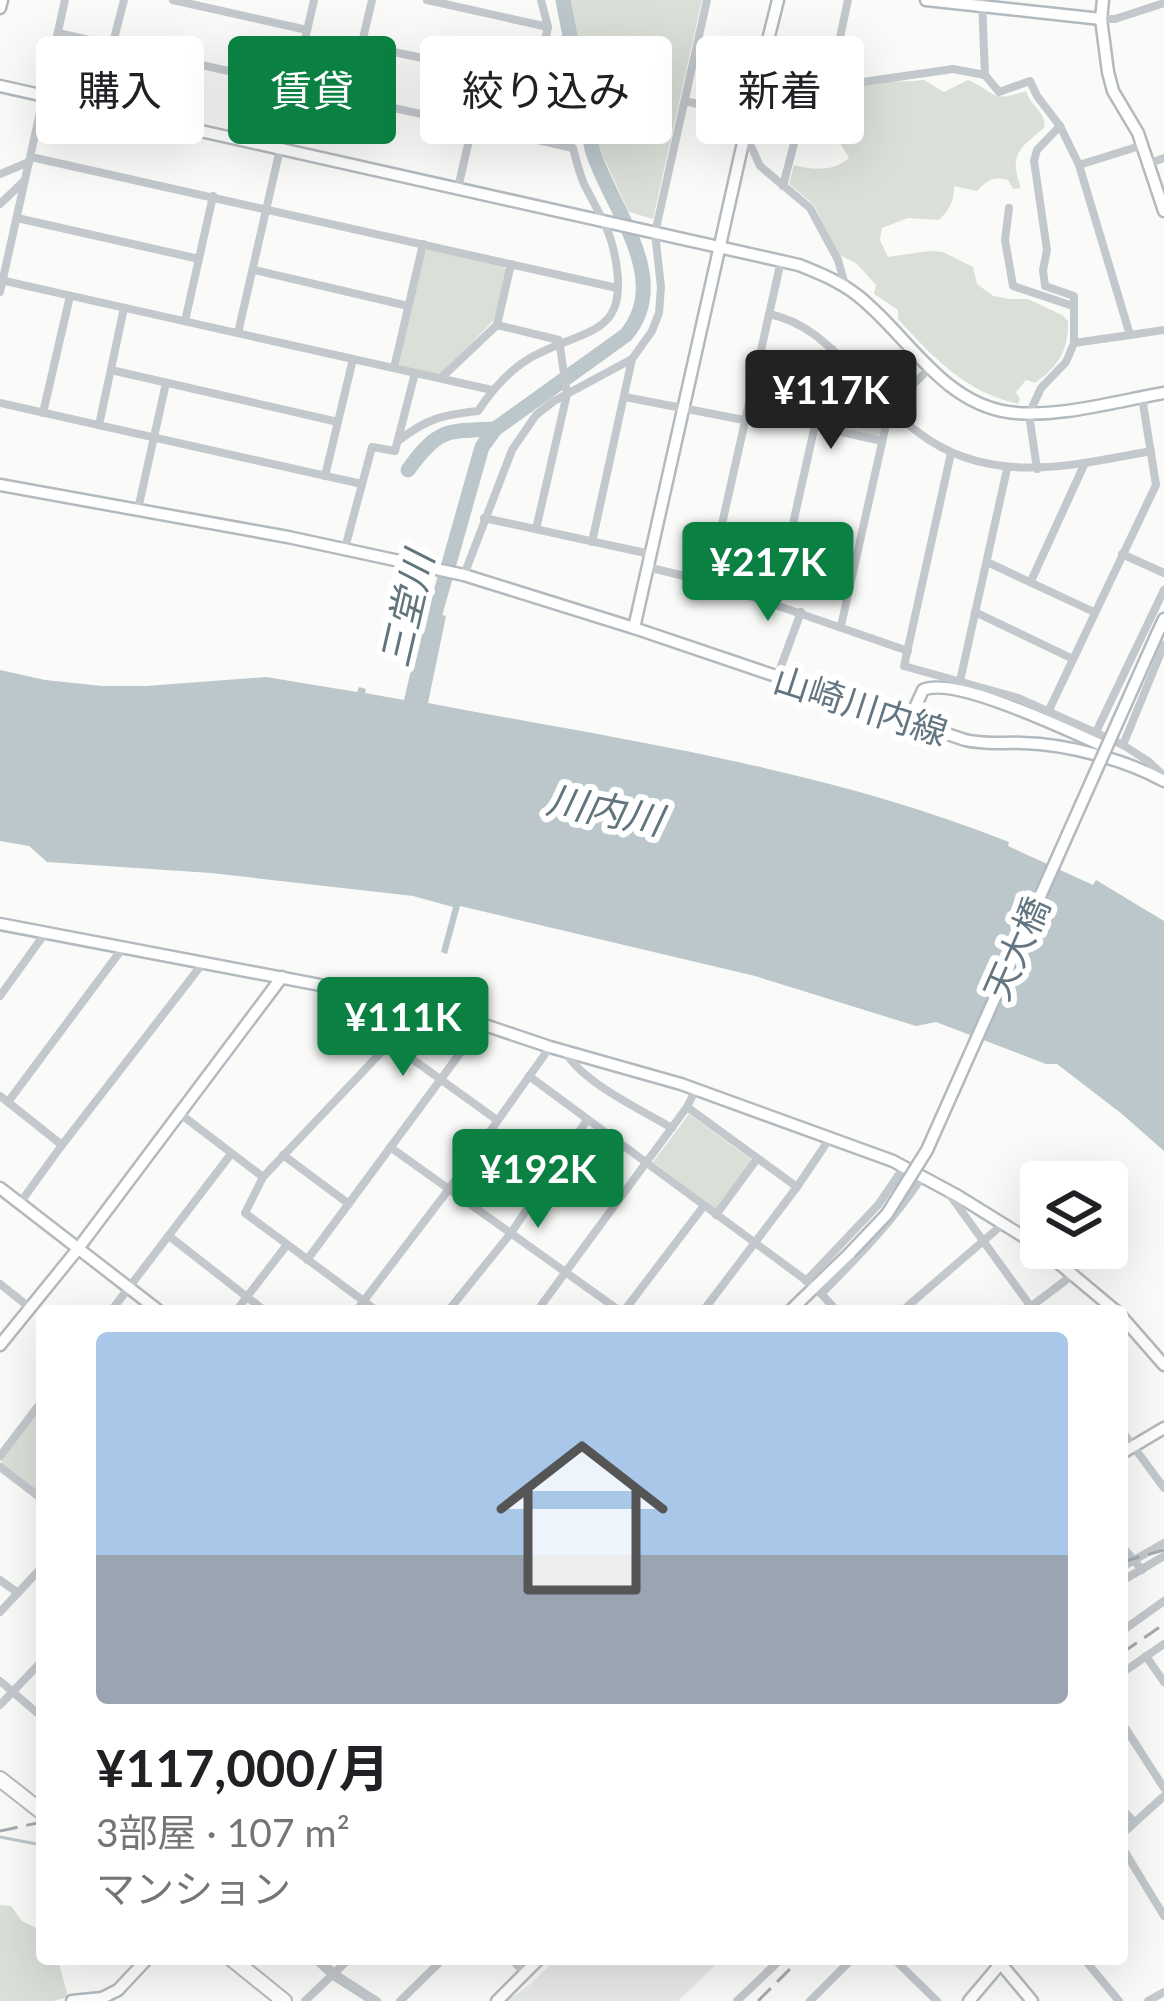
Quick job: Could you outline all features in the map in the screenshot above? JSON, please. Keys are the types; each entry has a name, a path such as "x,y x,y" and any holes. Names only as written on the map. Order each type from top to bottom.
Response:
{"highway":[{"path":"0,1779 36,1807"},
{"path":"239,1965 284,2001"}],"street":[{"path":"57,36 65,0"},
{"path":"115,36 124,0"},
{"path":"173,0 307,30"},
{"path":"306,36 314,0"},
{"path":"364,36 371,0"},
{"path":"427,0 548,27"},
{"path":"541,0 546,36"},
{"path":"592,542 632,359 659,313 661,287 653,232 707,0"},
{"path":"769,36 778,0"},
{"path":"840,36 848,0"},
{"path":"926,0 1101,19 1164,4"},
{"path":"1103,0 1101,19 1113,91 1143,145 1163,206"},
{"path":"982,4 985,75 999,92 1030,81 1060,126 1079,165 1130,335"},
{"path":"58,33 73,36"},
{"path":"864,82 953,69 985,75"},
{"path":"0,86 36,94"},
{"path":"685,101 696,104"},
{"path":"1037,470 1029,414 1040,388 1066,362 1074,343 1074,296 1045,286 1047,250 1034,160 1036,150 1060,126"},
{"path":"204,132 819,272 859,296 953,389 994,410 1029,414 1164,393"},
{"path":"0,292 36,133"},
{"path":"238,333 281,144"},
{"path":"458,189 468,144"},
{"path":"398,441 439,415 478,411 518,365 602,326 613,311 617,288 606,222 583,180 573,148 555,144"},
{"path":"634,628 743,144"},
{"path":"748,144 760,166 810,208 838,260 845,286"},
{"path":"784,186 794,144"},
{"path":"1079,165 1143,145"},
{"path":"1150,163 1164,158"},
{"path":"0,174 30,160 213,196 617,288"},
{"path":"0,204 26,179"},
{"path":"185,321 213,196"},
{"path":"1009,208 1005,240 1013,286 1073,306"},
{"path":"17,218 199,259"},
{"path":"394,368 422,244"},
{"path":"709,582 781,261"},
{"path":"441,378 497,326 511,264"},
{"path":"254,270 408,306"},
{"path":"1,280 492,390"},
{"path":"43,413 70,296"},
{"path":"99,425 124,308"},
{"path":"769,314 821,338 919,433 951,453 1006,469 1037,470 1151,451"},
{"path":"497,326 559,340 566,390 536,529"},
{"path":"1074,343 1164,330"},
{"path":"788,545 832,350"},
{"path":"326,476 353,359"},
{"path":"464,575 523,431 566,390 632,359"},
{"path":"841,626 890,407 931,367"},
{"path":"111,370 338,422"},
{"path":"345,548 372,448 395,451 415,373"},
{"path":"138,508 166,383"},
{"path":"625,397 744,420"},
{"path":"1049,710 1156,485 1142,397"},
{"path":"0,404 362,484"},
{"path":"815,426 882,441"},
{"path":"951,453 904,666 1049,710 1123,745 1148,761 1164,779"},
{"path":"1031,581 1085,464"},
{"path":"960,681 1006,469"},
{"name":"山崎川内線","path":"0,485 437,568 976,742 1067,749 1164,779"},
{"path":"484,518 592,542 908,651"},
{"path":"721,528 855,561"},
{"path":"1123,554 1164,573"},
{"path":"987,562 1094,612"},
{"path":"1096,732 1164,590"},
{"path":"777,677 801,612"},
{"path":"975,612 1072,659"},
{"name":"天大橋","path":"796,1305 887,1214 927,1150 1106,748 1160,639 1164,619"},
{"path":"1123,745 1160,639"},
{"path":"909,722 923,690 946,687 1017,709 1106,748"},
{"path":"0,924 413,1004 696,1089 830,1137 946,1189 1037,1245 1108,1305"},
{"path":"0,996 46,932"},
{"path":"62,1145 4,1099 122,949"},
{"path":"20,1204 203,963"},
{"path":"0,1345 282,977"},
{"path":"369,1305 245,1213 263,1177 390,1043 413,1004"},
{"path":"307,1260 482,1024"},
{"path":"390,1043 497,1120"},
{"path":"360,1305 550,1047"},
{"path":"565,1052 601,1085 672,1128"},
{"path":"529,1076 814,1287 831,1305"},
{"path":"542,1305 688,1107 696,1089"},
{"path":"688,1107 797,1187"},
{"path":"178,1113 263,1177"},
{"path":"453,1305 511,1233 587,1120"},
{"path":"707,1305 830,1137"},
{"path":"390,1147 613,1305"},
{"path":"116,1305 231,1154"},
{"path":"282,1155 349,1204"},
{"path":"716,1215 758,1159"},
{"path":"814,1287 904,1167"},
{"path":"814,1287 870,1245 922,1177"},
{"path":"0,1188 151,1305"},
{"path":"946,1189 1027,1305"},
{"path":"627,1305 704,1207"},
{"path":"909,1305 1003,1224"},
{"path":"169,1236 257,1305"},
{"path":"242,1305 286,1246"},
{"path":"1036,1305 1073,1274"},
{"path":"0,1284 29,1307"},
{"path":"1128,1325 1164,1365"},
{"path":"0,1456 36,1409"},
{"path":"1128,1448 1164,1428"},
{"path":"1128,1450 1164,1489"},
{"path":"0,1467 36,1494"},
{"path":"1128,1564 1164,1543"},
{"path":"1128,1554 1142,1570"},
{"path":"1128,1578 1164,1556"},
{"path":"0,1612 36,1574"},
{"path":"0,1580 18,1593"},
{"path":"1128,1623 1164,1601"},
{"path":"1128,1669 1164,1644"},
{"path":"1146,1656 1164,1682"},
{"path":"0,1705 36,1667"},
{"path":"0,1681 36,1712"},
{"path":"1128,1733 1164,1792 1128,1828"},
{"path":"1128,1816 1134,1822"},
{"path":"1128,1857 1164,1916"},
{"path":"72,2001 102,1998 118,1990 141,1965"},
{"path":"324,1965 332,1976 377,2001"},
{"path":"304,2001 343,1965"},
{"path":"400,2001 437,1965"},
{"path":"517,1965 525,1973"},
{"path":"497,2001 533,1965"},
{"path":"736,2001 772,1965"},
{"path":"816,1999 847,1965"},
{"path":"900,1965 938,2001"},
{"path":"969,2001 997,1965"},
{"path":"1005,1965 1032,2001"},
{"path":"1089,1965 1119,2001"},
{"path":"1148,2001 1164,1992"}],"shaded area":[{"path":"570,0 702,0 672,134 672,36 577,36"},
{"path":"924,80 944,92 968,80 1000,96 1026,91 1043,118 1044,128 1016,160 1021,188 1013,189 1008,180 998,178 977,191 954,186 951,204 939,220 908,218 882,228 880,240 888,257 943,252 973,267 977,284 993,296 1028,299 1068,321 1060,357 1035,383 1026,380 1016,392 1018,404 982,391 938,360 898,319 898,310 874,294 876,285 856,263 839,255 814,205 789,184 794,165 836,166 849,158 841,144 864,144 864,84"},
{"path":"599,144 670,144 653,219 629,212"},
{"path":"428,249 506,270 494,320 437,375 399,365"},
{"path":"838,359 885,406 876,437 820,421 833,361"},
{"path":"689,1114 752,1160 716,1210 653,1162"},
{"path":"36,1415 36,1490 1,1460"},
{"path":"0,1905 11,1906 22,1921 36,1928 36,1965 60,1965 68,1997 0,2001"},
{"path":"550,1965 716,1965 678,2001 506,2001"}],"water":[{"name":"川内川","path":"425,610 446,616 428,703 722,759 868,794 1009,842 1008,846 1093,885 1096,880 1164,921 1164,1151 1057,1064 1046,1064 936,1022 916,1026 755,976 460,906 447,954 441,952 453,907 413,896 211,873 47,862 29,846 0,841 0,670 102,686 266,677 357,692 359,687 365,693 404,700"}],"waterway":[{"name":"三堂川","path":"430,631 482,447 495,429 626,335 639,313 641,266 592,149 563,0"},
{"name":"三堂川","path":"408,470 444,434 495,429"},
{"path":"0,1837 36,1844"},
{"path":"318,1965 368,2001"}],"railway":[{"path":"1128,1560 1164,1550"},
{"path":"1128,1649 1164,1624"},
{"path":"0,1831 36,1823"},
{"path":"758,2001 794,1965"}]}
